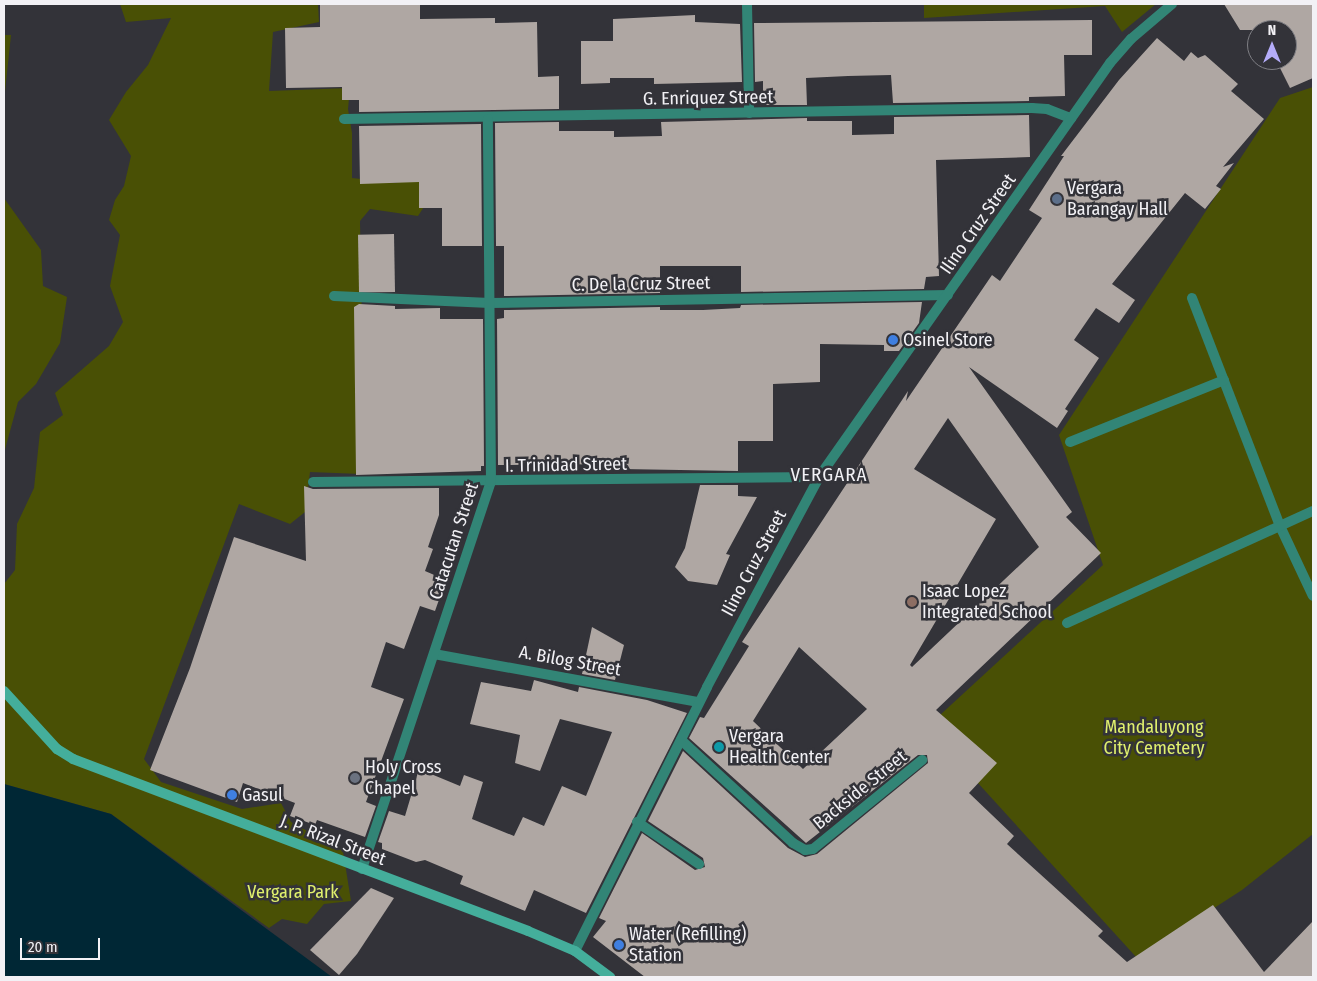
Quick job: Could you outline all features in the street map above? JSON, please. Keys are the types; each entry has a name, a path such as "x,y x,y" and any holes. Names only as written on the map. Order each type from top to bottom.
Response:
{"street":[{"path":"747,4 749,114"},
{"name":"Ilino Cruz Street","path":"574,951 637,822 699,702 819,477 1110,63 1131,39 1172,4"},
{"name":"G. Enriquez Street","path":"344,119 488,119 1032,108 1047,109 1071,118"},
{"name":"Catacutan Street","path":"362,869 491,482 488,119"},
{"name":"C. De la Cruz Street","path":"334,296 490,303 948,295"},
{"path":"1192,298 1280,526 1313,596"},
{"path":"1070,442 1224,380"},
{"name":"I. Trinidad Street","path":"313,482 491,482 819,477"},
{"path":"1067,623 1313,511"},
{"name":"A. Bilog Street","path":"434,654 699,702"},
{"name":"J. P. Rizal Street","path":"4,692 57,748 73,759 574,951 610,977"},
{"name":"Backside Street","path":"681,740 793,843 805,850 813,849 922,760"},
{"path":"637,822 699,864"}],"green space":[{"name":"Vergara Park","path":"120,4 318,4 319,22 273,32 269,91 350,88 348,109 352,133 352,178 397,183 399,155 431,196 418,216 370,209 360,221 364,429 361,474 310,472 305,512 290,524 239,504 144,759 161,782 242,809 281,803 291,822 343,851 351,901 324,904 307,924 282,919 269,928 111,814 4,784 4,584 15,570 17,524 34,488 40,432 63,415 55,393 109,346 123,322 110,286 120,235 109,220 115,200 124,186 131,156 109,120 126,92 148,65 171,18 126,22"},
{"path":"924,4 1156,4 1122,32 1105,6 924,18"},
{"path":"4,35 11,35 4,101"},
{"name":"Mandaluyong City Cemetery","path":"1313,87 1313,834 1242,890 1137,958 927,727 1103,565 1059,435 1280,98"},
{"path":"4,198 41,250 43,286 67,297 60,343 36,384 18,402 4,453"}],"water":[{"path":"4,784 111,814 332,977 4,977"}],"building":[{"path":"320,4 420,4 420,19 495,18 495,23 537,22 538,77 559,76 559,109 359,112 359,100 342,100 342,87 286,88 285,28 320,27"},
{"path":"1224,4 1313,4 1313,78 1290,88 1281,70 1297,70 1297,20 1247,20 1247,30 1240,30"},
{"path":"695,15 695,22 740,24 742,82 654,84 654,78 610,78 610,83 581,84 581,41 613,41 613,19"},
{"path":"1092,20 1092,55 1064,55 1065,96 1029,97 1029,101 893,103 891,75 848,76 806,78 807,105 763,105 763,81 755,82 754,23"},
{"path":"1157,38 1184,61 1191,52 1198,58 1205,55 1238,84 1231,91 1264,119 1223,167 1234,163 1216,186 1221,189 1205,209 1185,193 1112,284 1135,300 1119,323 1096,308 1074,340 1099,358 1065,409 1068,411 1057,428 969,367 1072,512 1066,517 1101,553 936,710 997,763 969,793 1014,836 1007,844 1103,931 1098,936 1127,962 1213,905 1264,972 1313,921 1313,977 645,977 593,937 606,921 599,918 642,833 695,870 705,867 703,858 648,821 683,751 788,848 805,857 817,854 928,763 927,755 918,755 806,843 689,738 700,717 704,718 749,646 742,642 908,391 906,401 992,275 1000,281 1042,218 1029,210 1064,156 1061,156 1119,80","holes":["948,418 1039,547 912,667 910,665 996,519 914,469","799,647 867,709 803,769 753,721"]},
{"path":"1029,115 1030,157 936,160 939,276 926,277 924,289 741,292 741,266 660,266 660,293 504,296 504,246 496,246 495,123 559,122 559,131 614,131 614,137 662,136 661,122 807,118 807,121 852,121 852,135 894,134 894,117"},
{"path":"481,124 482,246 442,246 442,208 419,208 419,182 360,184 359,126"},
{"path":"394,234 395,292 359,293 358,235"},
{"path":"922,302 919,323 899,351 884,351 884,345 820,344 820,382 773,384 773,441 738,441 738,471 622,469 622,464 498,465 497,319 504,318 504,310 660,307 660,310 703,310 740,308 741,305"},
{"path":"359,304 395,306 395,309 440,308 440,319 483,319 484,466 481,466 481,471 356,475 354,307"},
{"path":"700,485 738,485 738,496 757,497 726,554 730,555 717,585 688,581 675,567 685,548"},
{"path":"304,486 313,489 439,488 439,515 428,547 433,549 425,571 446,580 435,611 420,606 404,649 386,642 371,687 404,699 366,802 376,806 365,837 317,820 315,825 290,816 295,803 243,783 237,802 150,770 190,668 234,537 306,561"},
{"path":"592,627 624,645 615,680 582,674"},
{"path":"534,680 578,692 579,687 647,700 687,713 586,913 534,890 525,911 460,884 463,876 425,860 416,862 382,849 382,843 378,842 389,811 405,816 419,769 460,786 464,775 483,782 472,819 514,836 523,817 544,826 562,786 586,796 612,732 560,719 540,771 515,763 520,735 470,724 481,682 531,691"},
{"path":"371,888 394,898 357,954 339,975 310,950"}],"place":[{"name":"Vergara Barangay Hall","path":"1057,199"},
{"name":"Osinel Store","path":"893,340"},
{"name":"Isaac Lopez Integrated School","path":"912,602"},
{"name":"Vergara Health Center","path":"719,747"},
{"name":"Holy Cross Chapel","path":"355,778"},
{"name":"Gasul","path":"232,795"},
{"name":"Water (Refilling) Station","path":"619,945"}],"district":[{"name":"VERGARA","path":"829,475"}]}
